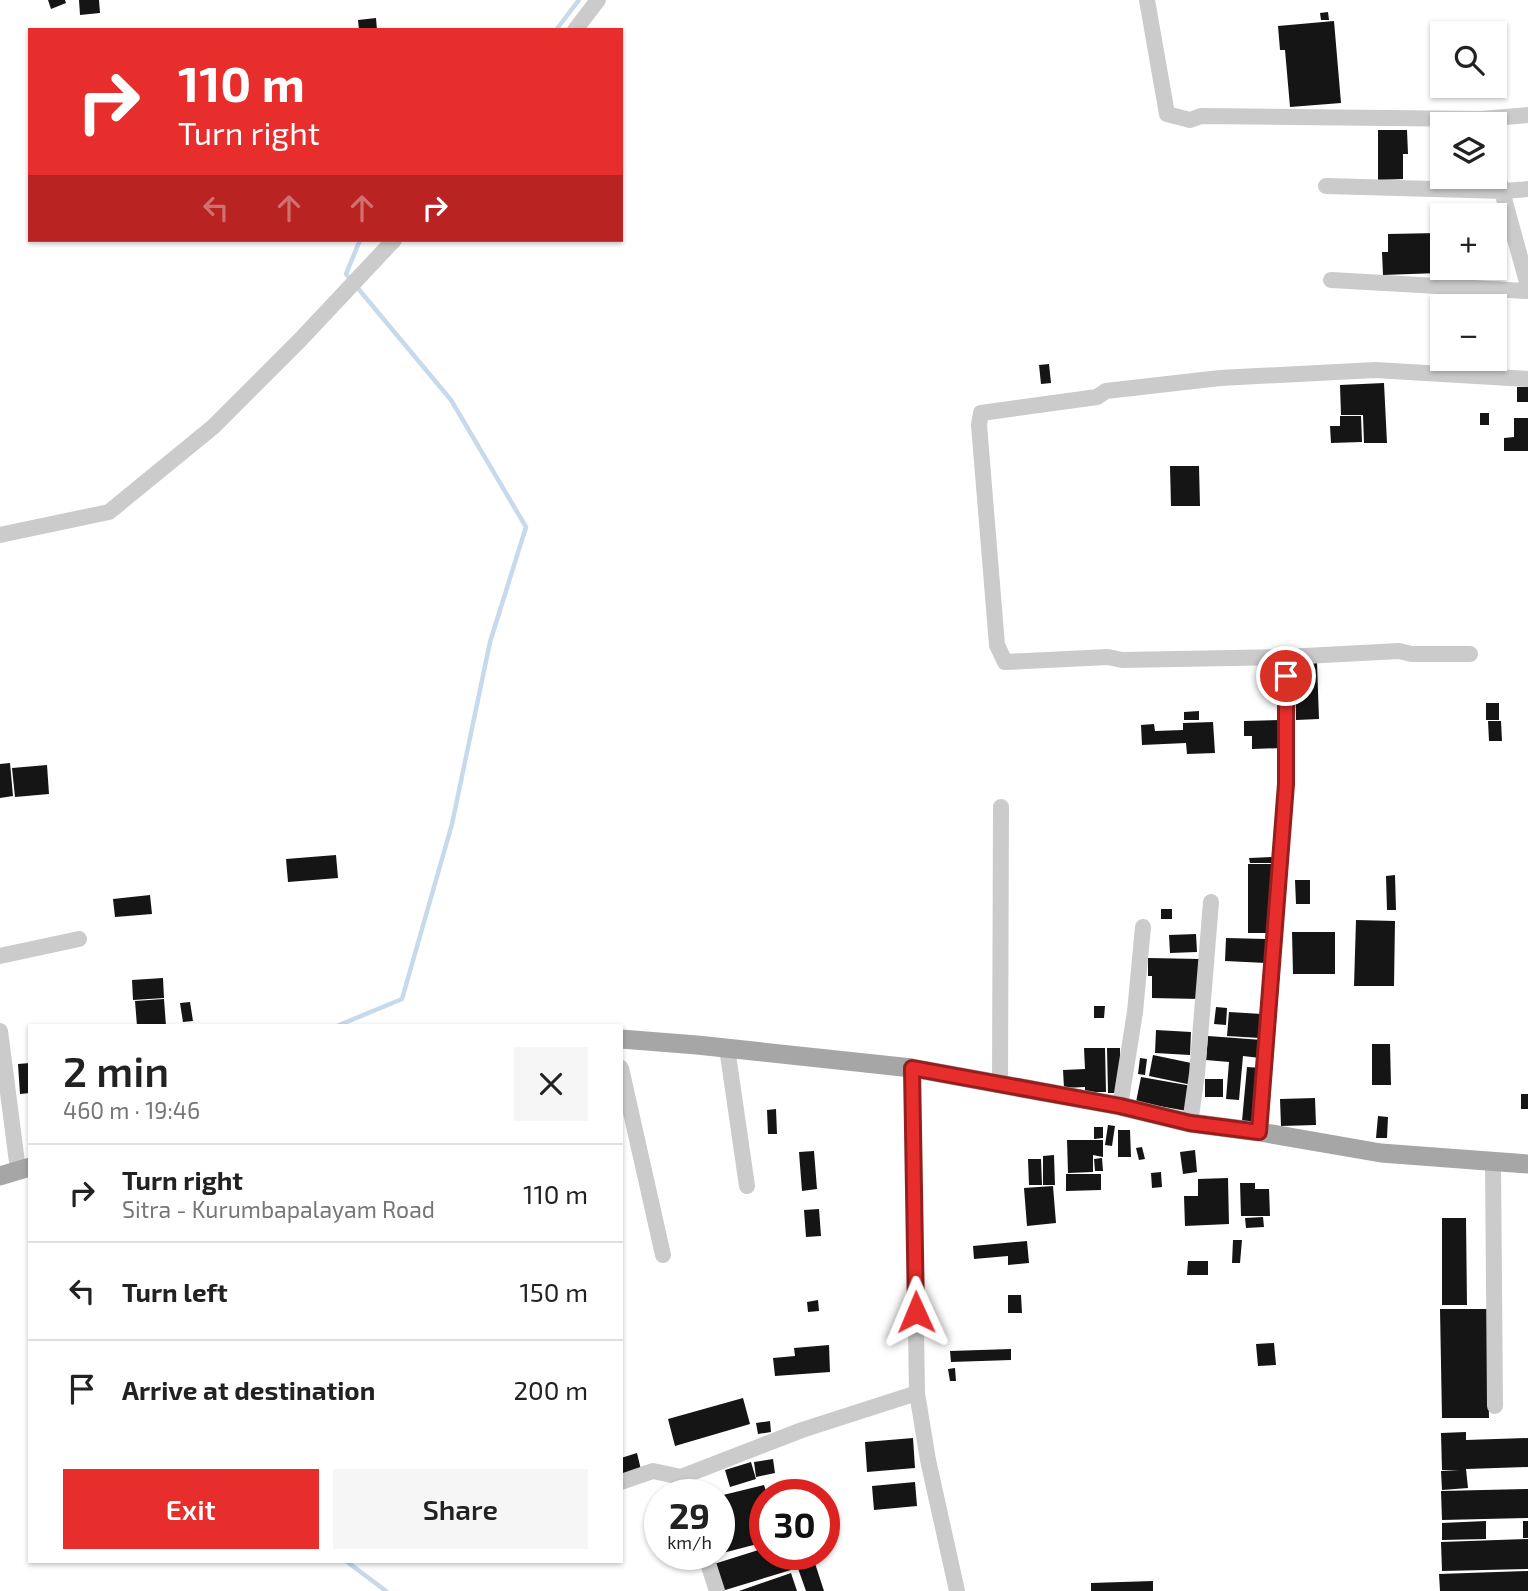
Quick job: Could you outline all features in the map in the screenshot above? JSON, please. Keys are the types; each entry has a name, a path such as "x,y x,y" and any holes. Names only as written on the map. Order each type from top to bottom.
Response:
{"main road":[{"path":"623,1039 912,1068 1120,1106 1190,1123 1381,1153 1528,1164"}],"street":[{"path":"577,28 598,0"},
{"path":"1147,0 1167,114 1191,120 1201,117 1430,120"},
{"path":"1507,118 1528,115"},
{"path":"1326,186 1504,191 1528,189"},
{"path":"1331,280 1528,288 1504,191"},
{"path":"0,535 109,512 214,427 300,341 392,242"},
{"path":"1471,654 1412,654 1399,651 1286,657 1122,660 1108,657 1004,662 997,645 979,425 981,413 1097,397 1106,391 1220,379 1375,370 1528,379"},
{"path":"1259,1132 1286,784 1286,657"},
{"path":"1000,1084 1001,807"},
{"path":"1190,1123 1197,1073 1211,902"},
{"path":"1120,1106 1135,1012 1143,927"},
{"path":"0,956 79,939"},
{"path":"0,1031 16,1171"},
{"path":"727,1048 747,1186"},
{"path":"912,1068 917,1394 928,1460 957,1591"},
{"path":"623,1077 663,1255"},
{"path":"1493,1161 1495,1406"},
{"path":"623,1481 653,1471 681,1476 802,1430 917,1394"},
{"path":"710,1570 717,1591"}],"building":[{"path":"48,0 65,0 66,3 51,9"},
{"path":"79,0 99,0 100,13 80,15"},
{"path":"1328,12 1329,20 1321,20 1320,13"},
{"path":"376,18 377,28 359,28 358,20"},
{"path":"1334,21 1341,103 1290,107 1285,50 1280,50 1278,26"},
{"path":"1378,130 1407,130 1408,154 1403,154 1403,179 1378,180"},
{"path":"1430,233 1430,273 1383,275 1382,252 1388,252 1388,234"},
{"path":"1049,364 1051,383 1041,384 1039,365"},
{"path":"1384,383 1387,443 1364,443 1363,415 1341,415 1340,385"},
{"path":"1517,387 1528,387 1528,402 1517,402"},
{"path":"1480,413 1489,413 1489,425 1480,425"},
{"path":"1340,416 1361,416 1362,442 1331,443 1330,426 1340,426"},
{"path":"1514,418 1528,418 1528,451 1504,451 1504,438 1514,437"},
{"path":"1170,466 1199,466 1200,506 1171,506"},
{"path":"1317,663 1319,719 1296,720 1295,664"},
{"path":"1486,703 1499,703 1499,720 1486,720"},
{"path":"1199,711 1199,720 1184,720 1184,712"},
{"path":"1283,720 1283,748 1252,749 1252,736 1244,736 1244,721"},
{"path":"1488,721 1501,721 1502,741 1489,741"},
{"path":"1213,722 1215,753 1187,754 1186,743 1142,745 1141,725 1154,724 1155,731 1183,730 1183,723"},
{"path":"10,763 13,796 0,798 0,764"},
{"path":"47,765 49,794 15,797 12,768"},
{"path":"336,855 338,878 288,882 286,859"},
{"path":"1273,857 1273,863 1250,863 1249,858"},
{"path":"1248,864 1271,864 1271,933 1248,933"},
{"path":"1395,875 1396,910 1387,910 1386,876"},
{"path":"1295,880 1310,880 1310,904 1296,904"},
{"path":"150,895 152,914 115,917 113,899"},
{"path":"1161,909 1172,909 1172,919 1161,919"},
{"path":"1356,920 1395,921 1394,986 1354,986"},
{"path":"1292,932 1335,932 1335,974 1293,974"},
{"path":"1196,934 1197,952 1170,953 1169,935"},
{"path":"1226,938 1266,939 1266,963 1225,961"},
{"path":"1148,958 1200,959 1200,999 1152,998 1152,976 1148,976"},
{"path":"163,978 164,998 133,1000 132,980"},
{"path":"164,999 166,1024 137,1024 135,1001"},
{"path":"190,1002 193,1021 183,1022 180,1003"},
{"path":"1094,1006 1105,1006 1104,1018 1094,1018"},
{"path":"1216,1007 1227,1008 1226,1025 1214,1024"},
{"path":"1229,1012 1262,1014 1260,1038 1227,1036"},
{"path":"1156,1030 1191,1032 1190,1055 1155,1053"},
{"path":"1208,1036 1262,1040 1260,1058 1243,1056 1239,1100 1226,1099 1229,1062 1206,1060"},
{"path":"1372,1044 1390,1044 1391,1085 1372,1085"},
{"path":"1084,1048 1105,1048 1106,1092 1085,1092 1085,1087 1064,1088 1063,1070 1085,1069"},
{"path":"1107,1048 1120,1048 1120,1093 1108,1093"},
{"path":"1153,1055 1196,1064 1192,1085 1149,1076"},
{"path":"1140,1058 1147,1059 1145,1075 1138,1074"},
{"path":"28,1063 28,1093 20,1094 18,1064"},
{"path":"1247,1067 1263,1068 1258,1123 1242,1121"},
{"path":"1141,1077 1192,1086 1187,1111 1136,1102"},
{"path":"1205,1079 1223,1079 1223,1097 1205,1097"},
{"path":"1521,1094 1528,1094 1528,1109 1521,1109"},
{"path":"1315,1098 1316,1125 1281,1126 1280,1099"},
{"path":"776,1109 777,1134 768,1134 767,1110"},
{"path":"1378,1116 1388,1117 1387,1138 1376,1138"},
{"path":"1108,1125 1115,1126 1112,1146 1105,1145"},
{"path":"1094,1127 1103,1127 1103,1138 1094,1139"},
{"path":"1118,1130 1130,1130 1131,1157 1118,1157"},
{"path":"1067,1140 1103,1140 1103,1157 1093,1155 1093,1172 1068,1173"},
{"path":"1142,1147 1145,1159 1139,1160 1136,1148"},
{"path":"1195,1150 1197,1172 1183,1174 1180,1152"},
{"path":"814,1151 817,1189 802,1191 799,1152"},
{"path":"1054,1155 1055,1185 1043,1185 1043,1156"},
{"path":"1102,1158 1103,1171 1095,1171 1094,1159"},
{"path":"1028,1159 1041,1159 1042,1185 1029,1185"},
{"path":"1161,1172 1162,1187 1152,1188 1151,1173"},
{"path":"1066,1174 1101,1174 1101,1190 1066,1191"},
{"path":"1228,1178 1229,1224 1185,1226 1184,1196 1198,1196 1198,1179"},
{"path":"1240,1183 1255,1183 1255,1189 1269,1189 1270,1216 1241,1216"},
{"path":"1053,1186 1056,1223 1027,1226 1024,1188"},
{"path":"819,1209 821,1236 806,1237 804,1210"},
{"path":"1263,1217 1264,1227 1246,1228 1245,1218"},
{"path":"1442,1218 1466,1218 1467,1305 1442,1305"},
{"path":"1233,1240 1242,1240 1240,1263 1232,1263"},
{"path":"1027,1241 1029,1263 1008,1265 1008,1256 974,1259 973,1246"},
{"path":"1188,1261 1208,1261 1208,1275 1187,1275"},
{"path":"1008,1295 1021,1295 1022,1313 1008,1313"},
{"path":"818,1300 819,1311 808,1312 807,1302"},
{"path":"1440,1309 1487,1309 1489,1418 1442,1418"},
{"path":"1274,1343 1276,1365 1258,1366 1256,1344"},
{"path":"829,1345 830,1372 775,1376 773,1358 795,1356 794,1348"},
{"path":"1011,1349 1011,1360 951,1362 950,1351"},
{"path":"955,1368 956,1381 950,1381 948,1369"},
{"path":"743,1398 750,1424 675,1446 668,1419"},
{"path":"770,1421 771,1432 758,1434 756,1423"},
{"path":"1466,1432 1466,1440 1528,1438 1528,1467 1466,1469 1468,1488 1442,1490 1441,1471 1459,1470 1442,1470 1441,1433"},
{"path":"913,1438 915,1468 867,1472 865,1442"},
{"path":"637,1453 642,1474 623,1479 623,1457"},
{"path":"773,1459 775,1473 756,1477 754,1462"},
{"path":"751,1462 756,1479 735,1485 735,1479 728,1479 725,1470"},
{"path":"915,1482 917,1506 874,1510 872,1486"},
{"path":"749,1489 749,1546 735,1550 735,1492"},
{"path":"1528,1489 1528,1518 1442,1520 1441,1491"},
{"path":"1486,1521 1486,1539 1442,1540 1442,1523"},
{"path":"1523,1521 1528,1521 1528,1538 1523,1538"},
{"path":"1528,1539 1528,1569 1442,1571 1441,1542"},
{"path":"749,1553 749,1570 791,1570 722,1591 716,1570 735,1570 735,1557"},
{"path":"799,1570 817,1570 824,1591 806,1591"},
{"path":"1528,1571 1528,1591 1440,1591 1439,1574"},
{"path":"791,1573 797,1591 739,1591"},
{"path":"1153,1581 1153,1591 1091,1591 1091,1583"}],"waterway":[{"path":"558,28 579,0"},
{"path":"342,1024 402,999 452,824 490,642 526,527 451,400 346,274 359,242"},
{"path":"349,1563 386,1591"}],"route":[{"path":"916,1312 912,1068 1120,1106 1190,1123 1259,1132 1286,784 1286,676"}]}
